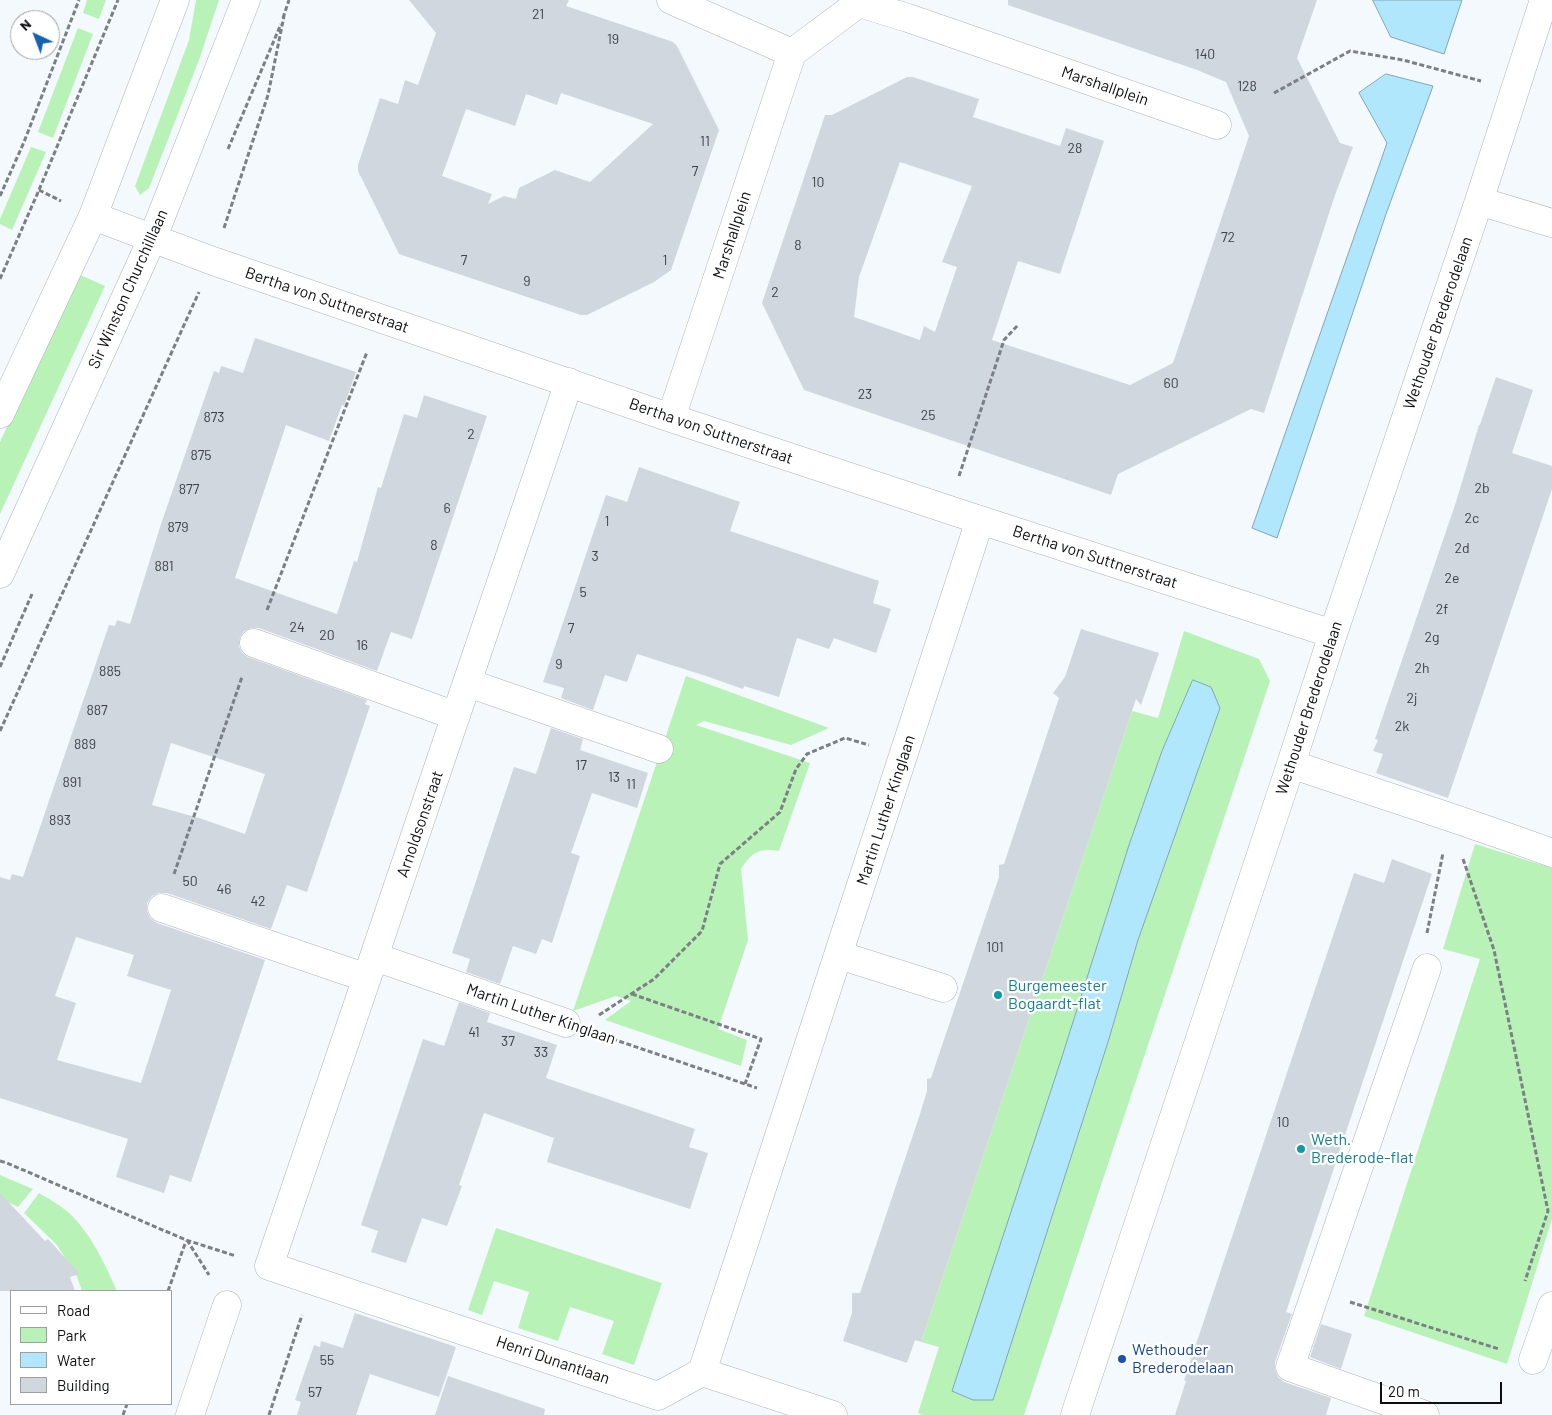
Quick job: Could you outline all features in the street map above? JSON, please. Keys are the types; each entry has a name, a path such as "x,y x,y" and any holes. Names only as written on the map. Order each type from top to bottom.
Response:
{"street":[{"path":"0,414 93,216 175,0"},
{"name":"Sir Winston Churchilllaan","path":"0,574 153,237 246,0"},
{"path":"671,0 792,53"},
{"name":"Wethouder Brederodelaan","path":"1074,1415 1292,764 1333,634 1480,201 1544,0"},
{"name":"Marshallplein","path":"671,418 792,53 859,3 912,9 1216,125"},
{"path":"1480,201 1552,223"},
{"name":"Bertha von Suttnerstraat","path":"93,216 213,261 671,418 948,510 1333,634"},
{"name":"Arnoldsonstraat","path":"270,1266 569,382"},
{"name":"Martin Luther Kinglaan","path":"702,1372 980,520"},
{"path":"254,643 456,716"},
{"path":"468,683 658,749"},
{"path":"1292,764 1450,818 1483,827 1552,853"},
{"name":"Martin Luther Kinglaan","path":"162,908 573,1025"},
{"path":"838,955 942,988"},
{"path":"1425,1415 1290,1368 1427,968"},
{"name":"Henri Dunantlaan","path":"270,1266 658,1396 702,1372"},
{"path":"190,1415 227,1305"},
{"path":"1534,1360 1552,1306"},
{"path":"702,1372 833,1415"}],"path":[{"path":"0,196 24,142 79,0"},
{"path":"0,278 39,190 118,0"},
{"path":"0,731 213,261 268,95 284,16"},
{"path":"1274,93 1350,51 1403,60 1486,82"},
{"path":"948,510 1004,340 1018,325"},
{"path":"573,1025 632,994 654,980 702,931 720,864 780,812 796,769 807,754 845,738 904,756"},
{"path":"1427,968 1423,952 1450,818"},
{"path":"1450,818 1494,950 1548,1211 1524,1285"},
{"path":"632,994 761,1038 745,1084"},
{"name":"Martin Luther Kinglaan","path":"573,1025 792,1100"},
{"path":"0,1161 16,1166 186,1240 270,1266"},
{"path":"168,1290 186,1240"},
{"path":"186,1240 227,1305"},
{"path":"269,1415 314,1281"},
{"path":"1316,1292 1503,1350"}],"green space":[{"path":"87,0 106,0 99,19 83,13"},
{"path":"196,0 219,0 199,60 149,188 140,195 135,186 189,40"},
{"path":"78,28 93,34 53,138 38,132"},
{"path":"31,147 46,152 12,230 0,224 0,219"},
{"path":"78,274 105,286 0,514 0,442"},
{"path":"1184,631 1259,659 1270,681 1024,1415 923,1415 918,1413 939,1347 921,1342 1132,711 1158,718","holes":["1193,680 1211,687 1220,708 1138,940 1108,1042 992,1400 1060,1063 1129,845 1162,751"]},
{"path":"686,676 829,728 791,745 704,721 696,725 810,763 779,851 766,850 757,852 741,869 748,940 718,1029 747,1040 741,1066 605,1020 631,1001 616,996 573,1011"},
{"path":"1475,844 1552,868 1552,1219 1507,1364 1364,1316 1480,959 1443,949"},
{"path":"0,1175 33,1189 18,1207 0,1198"},
{"path":"39,1193 65,1209 84,1229 117,1290 82,1290 76,1274 56,1244 24,1213"},
{"path":"496,1228 662,1283 634,1365 602,1354 614,1321 570,1307 558,1341 518,1328 529,1292 494,1281 482,1315 468,1310"}],"water":[{"path":"1373,0 1462,0 1444,54 1391,37"},
{"path":"1386,74 1433,86 1386,214 1277,538 1252,528 1387,143 1359,93"},
{"path":"1193,680 1211,687 1220,708 1138,940 1108,1042 993,1400 973,1400 952,1391 1060,1063 1129,845 1162,751"}],"building":[{"path":"409,0 569,0 566,6 673,42 677,46 719,130 671,270 654,282 587,315 581,315 399,254 358,171 358,165 380,98 398,104 405,80 418,85 436,33","holes":["561,93 653,124 590,182 555,170 519,188 516,199 504,196 488,204 492,194 442,176 466,109 515,126 526,94 557,105"]},
{"path":"1008,0 1317,0 1297,58 1340,143 1353,147 1334,198 1264,413 1251,409 1118,474 1111,495 804,390 762,303 825,115 832,115 907,77 913,77 979,99 973,117 1060,146 1066,128 1104,141 1060,274 1018,261 992,340 1130,385 1173,363 1249,136 1226,82 1197,70 1008,5","holes":["900,162 972,186 942,262 957,267 935,332 924,326 920,340 854,317 859,277"]},
{"path":"255,338 356,372 329,441 286,425 235,578 337,614 354,561 357,562 378,487 381,488 404,414 417,418 424,395 487,416 412,639 391,632 377,671 259,628 251,628 244,631 240,637 239,646 242,653 248,657 367,700 365,704 370,706 307,892 287,885 271,929 167,893 159,893 152,896 147,903 147,911 150,918 157,923 265,960 191,1182 170,1175 164,1193 116,1177 128,1139 0,1098 0,877 10,880 12,874 23,877 109,625 115,626 117,620 130,624 161,524 214,371 219,373 221,366 243,373","holes":["171,743 265,774 245,834 199,818 152,805","76,937 134,955 127,976 171,990 141,1083 57,1060 76,1003 55,996"]},
{"path":"1496,377 1533,390 1512,453 1552,466 1552,489 1448,798 1376,773 1383,754 1373,751 1378,740 1375,739 1456,502 1479,425"},
{"path":"639,467 740,502 730,531 879,581 873,603 891,609 876,653 834,638 829,649 797,638 779,697 744,686 743,689 637,654 627,682 605,675 593,710 561,698 564,688 543,682 606,495 627,502"},
{"name":"Burgemeester Bogaardt-flat","path":"1081,629 1159,653 1141,705 1136,699 921,1342 915,1340 907,1363 843,1341 852,1313 852,1293 860,1293 920,1114 927,1091 927,1079 931,1078 999,877 999,865 1004,864 1059,698 1053,693 1065,677"},
{"path":"551,728 583,739 580,750 648,773 637,808 592,793 571,853 580,856 552,943 542,939 536,954 513,946 500,984 466,972 470,959 452,953 514,767 536,774"},
{"name":"Weth. Brederode-flat","path":"1392,859 1432,874 1286,1312 1292,1314 1275,1362 1278,1377 1284,1382 1331,1398 1326,1415 1175,1415 1186,1381 1184,1380 1354,873 1384,883"},
{"path":"459,1002 490,1013 487,1022 557,1045 546,1078 695,1129 689,1147 708,1153 690,1209 547,1162 554,1138 484,1113 459,1185 462,1186 447,1226 422,1218 406,1263 371,1252 378,1231 361,1225 423,1039 444,1046"},
{"path":"0,1193 45,1241 48,1239 80,1274 70,1277 75,1290 0,1291"},
{"path":"355,1313 456,1347 439,1397 370,1374 356,1415 297,1415 301,1402 295,1400 314,1345 320,1347 321,1341 343,1348"},
{"path":"1321,1324 1352,1334 1341,1369 1310,1357"},
{"path":"448,1376 545,1409 544,1415 435,1415"}],"place":[{"name":"Burgemeester Bogaardt-flat","path":"998,995"},
{"name":"Weth. Brederode-flat","path":"1301,1149"},
{"name":"Wethouder Brederodelaan","path":"1122,1359"}]}
